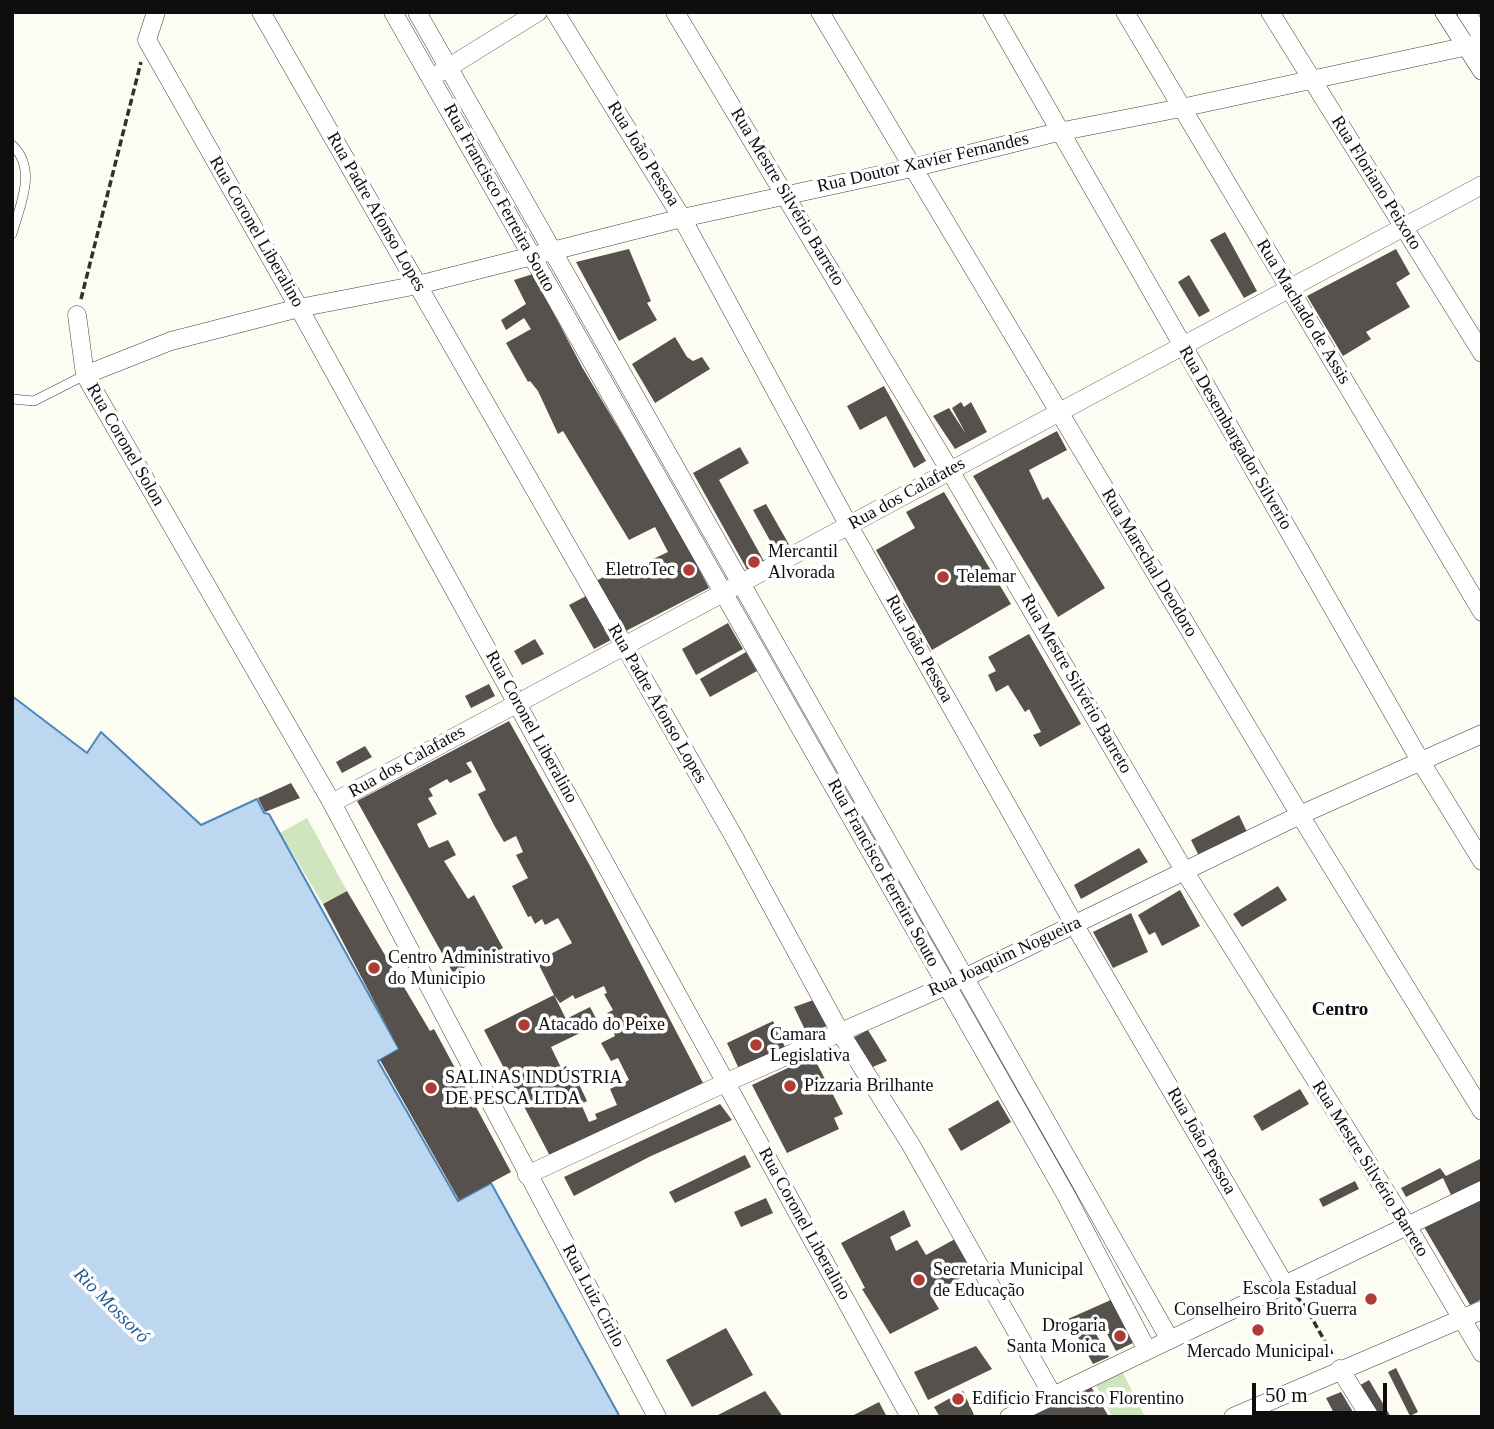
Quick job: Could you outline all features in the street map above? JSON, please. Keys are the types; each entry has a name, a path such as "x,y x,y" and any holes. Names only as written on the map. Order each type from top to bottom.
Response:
{"street":[{"path":"147,40 156,12"},
{"name":"Rua Padre Afonso Lopes","path":"261,12 623,648 733,835 840,1032 911,1145 1053,1396"},
{"name":"Rua Francisco Ferreira Souto","path":"393,12 605,384 742,584 842,759 964,978 1066,1195 1147,1350"},
{"name":"Rua Francisco Ferreira Souto","path":"417,12 621,375 723,593 946,986 1085,1186 1169,1338"},
{"path":"431,77 538,12"},
{"name":"Rua João Pessoa","path":"555,12 682,218 849,526 1074,924 1285,1284"},
{"name":"Rua Mestre Silvério Barreto","path":"675,12 786,195 1185,872 1408,1227 1482,1353"},
{"name":"Rua Marechal Deodoro","path":"820,12 1300,815 1482,1111"},
{"name":"Rua Desembargador Silverio","path":"992,12 1058,132 1421,762 1482,861"},
{"name":"Rua Machado de Assis","path":"1125,12 1482,612"},
{"name":"Rua Floriano Peixoto","path":"1270,12 1482,353"},
{"path":"1444,12 1474,44 1482,71"},
{"path":"1466,12 1482,37"},
{"name":"Rua Coronel Liberalino","path":"147,40 518,702 910,1417"},
{"name":"Rua Doutor Xavier Fernandes","path":"85,375 171,341 299,308 418,285 553,253 682,218 912,168 1058,132 1474,44"},
{"name":"Rua dos Calafates","path":"332,803 1482,185"},
{"name":"Rua Coronel Solon","path":"77,315 85,375 332,803 527,1175"},
{"path":"605,384 621,375"},
{"name":"Rua Joaquim Nogueira","path":"527,1175 727,1082 964,978 1300,815 1482,733"},
{"name":"Rua Francisco Ferreira Souto","path":"824,767 842,759"},
{"name":"Rua Luiz Cirilo","path":"527,1175 657,1417"},
{"path":"1066,1195 1085,1186"},
{"path":"1009,1417 1482,1190"},
{"path":"1233,1417 1340,1368 1482,1310"},
{"path":"1340,1368 1370,1417"}],"lane":[{"path":"12,145 26,163 27,176 12,234"},
{"path":"12,399 34,401 85,375"}],"path":[{"path":"77,315 147,40"},
{"path":"1285,1284 1305,1306 1340,1368"}],"green space":[{"path":"307,818 347,891 323,904 280,833"},
{"path":"1122,1371 1145,1417 1112,1417 1096,1385"}],"water":[{"name":"Rio Mossoró","path":"12,696 87,753 101,732 201,825 257,799 264,813 269,814 399,1049 378,1061 458,1201 491,1183 620,1417 12,1417"}],"building":[{"path":"1225,232 1257,291 1244,298 1210,240"},
{"path":"629,249 651,301 647,303 657,320 619,341 576,262"},
{"path":"1396,249 1410,274 1396,283 1410,307 1366,332 1371,339 1343,356 1307,296"},
{"path":"533,274 582,367 672,518 709,588 622,633 596,581 626,565 628,569 642,563 647,575 658,569 653,559 668,552 655,527 629,540 563,431 558,434 538,391 528,382 506,343 531,329 524,318 506,330 501,320 526,304 514,280"},
{"path":"1189,275 1210,311 1199,317 1178,282"},
{"path":"675,337 687,357 693,361 702,357 710,369 655,403 632,364"},
{"path":"884,386 926,461 914,468 886,416 860,430 847,406"},
{"path":"961,402 964,407 971,402 987,432 955,449 933,416 949,408 966,434 952,408"},
{"path":"1057,431 1067,450 1029,470 1043,500 1048,497 1105,588 1058,617 973,476"},
{"path":"740,447 749,463 719,480 765,563 749,573 693,473"},
{"name":"Telemar","path":"944,492 1011,604 932,650 876,550 915,528 906,512"},
{"path":"766,504 791,548 778,555 753,510"},
{"path":"588,595 613,639 594,649 569,605"},
{"path":"728,623 743,649 696,675 682,649"},
{"path":"1029,634 1081,724 1040,747 1033,735 1041,732 1029,709 1025,712 1008,685 996,692 988,675 996,671 988,657"},
{"path":"535,639 544,654 522,665 514,651"},
{"path":"746,652 757,671 710,697 700,679"},
{"path":"489,684 495,696 471,708 465,696"},
{"path":"509,721 589,864 703,1083 551,1158 484,1030 554,995 537,961 572,943 558,918 545,925 542,919 535,924 531,916 528,917 512,886 528,878 516,855 523,852 516,836 504,842 495,827 478,794 486,790 471,761 466,763 472,772 450,783 447,779 429,789 433,796 428,798 437,814 417,824 429,848 448,840 456,855 444,861 468,899 474,895 503,948 453,973 357,801","holes":["604,986 607,993 604,994 613,1010 607,1013 615,1036 601,1043 611,1061 618,1058 629,1080 610,1089 617,1105 595,1114 597,1119 589,1122 581,1104 587,1101 576,1078 568,1082 551,1047 599,1024 590,1007 566,1019 554,995 560,1003 573,995 575,999"]},
{"path":"365,746 372,757 342,773 336,762"},
{"path":"291,783 300,798 265,812 258,798"},
{"path":"1239,815 1247,832 1199,856 1191,840"},
{"path":"1139,848 1148,862 1081,899 1074,885"},
{"path":"1278,886 1287,900 1242,927 1233,914"},
{"path":"1180,890 1200,926 1162,946 1155,932 1149,935 1138,915"},
{"name":"SALINAS INDÚSTRIA DE PESCA LTDA","path":"347,891 430,1031 434,1029 511,1172 459,1200 380,1060 399,1049 323,904"},
{"path":"1131,913 1148,952 1113,968 1093,932"},
{"path":"819,998 832,1023 808,1036 794,1007"},
{"name":"Camara Legislativa","path":"773,1021 785,1047 739,1069 727,1043"},
{"path":"868,1030 887,1061 870,1068 853,1038"},
{"path":"813,1056 843,1114 834,1118 839,1129 787,1153 752,1085"},
{"path":"1300,1089 1309,1104 1262,1131 1253,1116"},
{"path":"998,1100 1011,1122 961,1151 948,1129"},
{"path":"720,1104 732,1120 651,1156 574,1196 564,1177"},
{"path":"745,1155 751,1167 675,1203 669,1192"},
{"path":"1482,1158 1482,1183 1452,1197 1443,1178 1406,1197 1401,1188 1440,1168 1446,1176"},
{"path":"1355,1181 1359,1189 1323,1207 1319,1199"},
{"path":"766,1198 773,1213 741,1227 734,1212"},
{"path":"1482,1199 1482,1299 1470,1305 1424,1227"},
{"path":"904,1210 911,1226 890,1237 896,1251 917,1240 926,1255 955,1239 973,1272 930,1294 939,1309 890,1334 862,1289 865,1288 841,1243"},
{"path":"1113,1299 1135,1342 1116,1351 1105,1330 1096,1334 1109,1357 1093,1364 1068,1319"},
{"path":"726,1328 753,1375 692,1407 666,1360"},
{"path":"976,1346 992,1369 928,1400 914,1372"},
{"path":"1396,1368 1418,1412 1410,1416 1388,1372"},
{"path":"1369,1380 1391,1417 1375,1417 1357,1387"},
{"path":"1090,1385 1109,1417 1022,1417"},
{"path":"765,1391 783,1417 714,1417"},
{"name":"Edificio Francisco Florentino","path":"963,1391 975,1417 940,1417 934,1407"},
{"path":"1341,1392 1356,1417 1336,1417 1326,1398"},
{"path":"879,1402 887,1417 850,1417"}],"place":[{"name":"Mercantil Alvorada","path":"754,562"},
{"name":"EletroTec","path":"689,570"},
{"name":"Telemar","path":"943,577"},
{"name":"Centro Administrativo do Municipio","path":"374,968"},
{"name":"Atacado do Peixe","path":"524,1025"},
{"name":"Camara Legislativa","path":"756,1045"},
{"name":"Pizzaria Brilhante","path":"790,1086"},
{"name":"SALINAS INDÚSTRIA DE PESCA LTDA","path":"431,1088"},
{"name":"Secretaria Municipal de Educação","path":"919,1280"},
{"name":"Escola Estadual Conselheiro Brito Guerra","path":"1371,1299"},
{"name":"Mercado Municipal","path":"1258,1330"},
{"name":"Drogaria Santa Monica","path":"1120,1336"},
{"name":"Edificio Francisco Florentino","path":"958,1399"}],"district":[{"name":"Centro","path":"1340,1010"}]}
